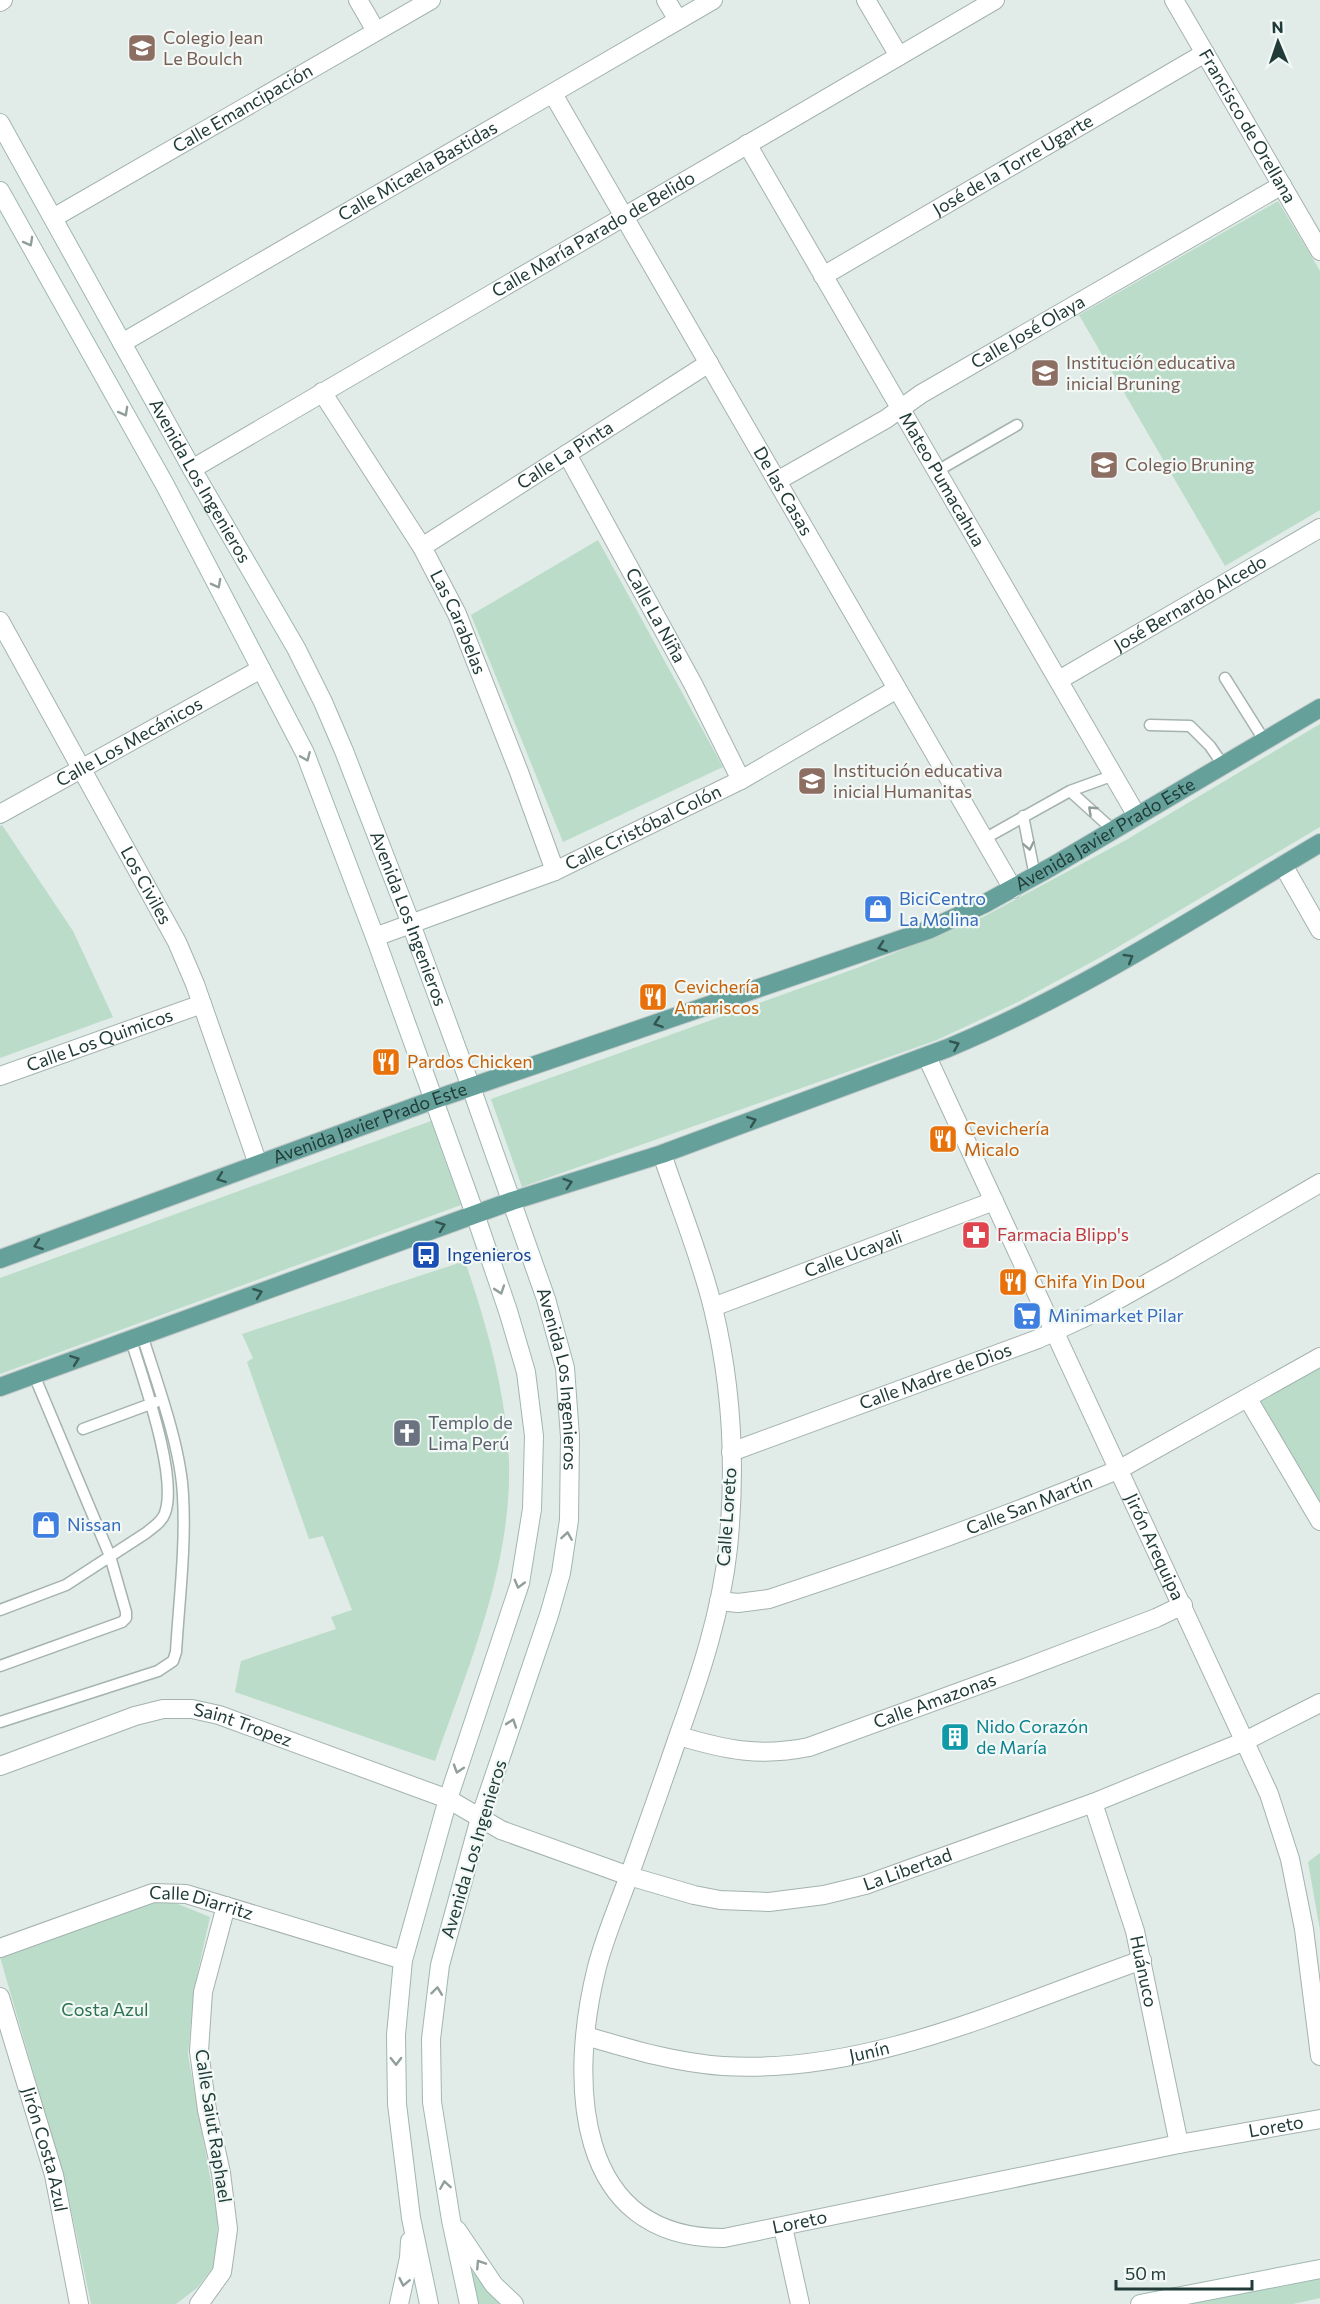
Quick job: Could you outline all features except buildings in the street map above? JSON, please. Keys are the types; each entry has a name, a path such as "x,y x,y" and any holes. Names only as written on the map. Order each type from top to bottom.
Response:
{"main road":[{"name":"Avenida Javier Prado Este","path":"0,1258 434,1100 901,940 954,918 1013,889 1320,708"},
{"path":"0,1387 475,1214 662,1154 927,1057 992,1030 1070,991 1320,843"}],"street":[{"path":"358,0 376,32"},
{"name":"Calle Emancipación","path":"53,218 431,0"},
{"path":"666,0 678,20"},
{"name":"Calle Micaela Bastidas","path":"123,343 713,0"},
{"path":"866,0 898,56"},
{"name":"Calle María Parado de Belido","path":"192,469 995,0"},
{"name":"Francisco de Orellana","path":"1174,0 1320,251"},
{"name":"José de la Torre Ugarte","path":"823,276 1205,53"},
{"name":"De las Casas","path":"553,94 1013,889"},
{"name":"Avenida Los Ingenieros","path":"0,123 5,143 53,218 192,469 296,648 323,702 411,924 471,1087 546,1299 565,1368 570,1437 569,1520 561,1573 480,1818 440,1965 431,2039 432,2102 451,2220 469,2304"},
{"name":"Mateo Pumacahua","path":"747,144 1137,816"},
{"name":"Calle José Olaya","path":"777,481 900,409 921,394 1282,185"},
{"name":"Avenida Los Ingenieros","path":"0,191 165,485 309,763 375,937 475,1214 526,1372 534,1436 532,1509 520,1582 448,1798 403,1960 396,2035 397,2104 411,2218 429,2304"},
{"name":"Calle La Pinta","path":"422,547 709,363"},
{"name":"Las Carabelas","path":"322,392 422,547 457,614 555,871"},
{"name":"Calle La Niña","path":"567,454 693,684 741,780"},
{"name":"José Bernardo Alcedo","path":"1059,680 1320,528"},
{"name":"Los Civiles","path":"0,621 177,942 202,1004 258,1164"},
{"name":"Calle Los Mecánicos","path":"0,814 261,669"},
{"name":"Calle Cristóbal Colón","path":"375,937 555,871 741,780 897,689"},
{"path":"1283,865 1320,930"},
{"name":"Calle Los Quimicos","path":"0,1076 202,1004"},
{"name":"Jirón Arequipa","path":"927,1057 1269,1794 1290,1859 1304,1929 1320,2056"},
{"name":"Calle Loreto","path":"629,1876 704,1662 720,1600 728,1537 731,1452 726,1375 713,1307 662,1154"},
{"name":"Calle Madre de Dios","path":"731,1452 1055,1331 1094,1313 1320,1183"},
{"name":"Calle Ucayali","path":"713,1307 994,1201"},
{"name":"Calle San Martín","path":"720,1600 754,1602 780,1596 990,1520 1120,1469 1320,1357"},
{"path":"1248,1399 1320,1521"},
{"name":"Calle Amazonas","path":"679,1736 739,1752 779,1752 809,1747 1028,1667 1183,1605"},
{"name":"La Libertad","path":"480,1818 501,1830 669,1889 720,1900 770,1902 824,1895 865,1885 1093,1803 1245,1741 1320,1703"},
{"name":"Saint Tropez","path":"0,1766 135,1716 163,1709 192,1709 219,1715 448,1798 480,1818"},
{"name":"Huánuco","path":"1093,1803 1128,1906 1142,1960 1179,2144"},
{"name":"Loreto","path":"629,1876 597,1967 586,2036 584,2086 592,2141 604,2174 622,2200 648,2221 662,2228 690,2237 724,2238 783,2228 1179,2144 1320,2119"},
{"name":"Calle Diarritz","path":"0,1948 153,1893 186,1894 403,1960"},
{"name":"Calle Saiut Raphael","path":"199,2304 222,2272 228,2229 221,2173 207,2110 199,2050 203,1992 226,1906"},
{"name":"Junín","path":"586,2036 642,2052 704,2064 767,2067 818,2063 867,2054 915,2040 1142,1960"},
{"name":"Jirón Costa Azul","path":"0,1996 54,2175 79,2304"},
{"path":"399,2304 409,2258 411,2218"},
{"path":"451,2220 494,2285 514,2304"},
{"path":"783,2228 800,2304"},
{"path":"1140,2304 1320,2269"}],"lane":[{"path":"937,471 1017,425"},
{"path":"1225,678 1264,740"},
{"path":"1150,724 1190,726 1210,746 1223,765"},
{"path":"984,839 1070,790 1114,776"},
{"path":"1070,790 1113,830"},
{"path":"1023,816 1035,876"},
{"path":"0,1722 158,1671 173,1661 176,1652 180,1589 183,1495 179,1465 161,1399 136,1337"},
{"path":"0,1610 66,1585 156,1526 164,1515 168,1489 165,1462 136,1337"},
{"path":"0,1666 122,1622 126,1618 110,1556 34,1375"},
{"path":"83,1428 161,1399"}],"green space":[{"path":"1278,201 1320,271 1320,510 1225,566 1079,315"},
{"path":"598,540 723,767 563,842 471,615"},
{"path":"1320,724 1320,827 1101,957 1020,1001 937,1040 522,1187 491,1099 857,968 983,917 1126,840"},
{"path":"2,825 73,931 113,1017 0,1058 0,826"},
{"path":"431,1121 461,1205 0,1374 0,1278"},
{"path":"465,1261 481,1310 500,1385 509,1461 508,1500 496,1576 486,1614 435,1761 235,1692 241,1661 336,1629 331,1617 352,1610 323,1536 309,1539 247,1362 253,1358 242,1334"},
{"path":"1320,1363 1320,1507 1258,1400"},
{"path":"1320,1853 1320,1930 1308,1862"},
{"name":"Costa Azul","path":"149,1900 178,1904 210,1917 194,1989 188,2055 218,2221 215,2265 197,2288 176,2304 91,2304 65,2181 0,1957"},
{"path":"469,2268 503,2304 476,2304"},
{"path":"1320,2278 1320,2298 1293,2304 1189,2304"}],"place":[{"name":"Colegio Jean Le Boulch","path":"142,48"},
{"name":"Institución educativa inicial Bruning","path":"1045,373"},
{"name":"Colegio Bruning","path":"1104,465"},
{"name":"Institución educativa inicial Humanitas","path":"812,781"},
{"name":"BiciCentro La Molina","path":"878,909"},
{"name":"Cevichería Amariscos","path":"653,997"},
{"name":"Pardos Chicken","path":"386,1062"},
{"name":"Cevichería Micalo","path":"943,1139"},
{"name":"Farmacia Blipp's","path":"976,1235"},
{"name":"Ingenieros","path":"426,1255"},
{"name":"Chifa Yin Dou","path":"1013,1282"},
{"name":"Minimarket Pilar","path":"1027,1316"},
{"name":"Templo de Lima Perú","path":"407,1433"},
{"name":"Nissan","path":"46,1525"},
{"name":"Nido Corazón de María","path":"955,1737"}]}
